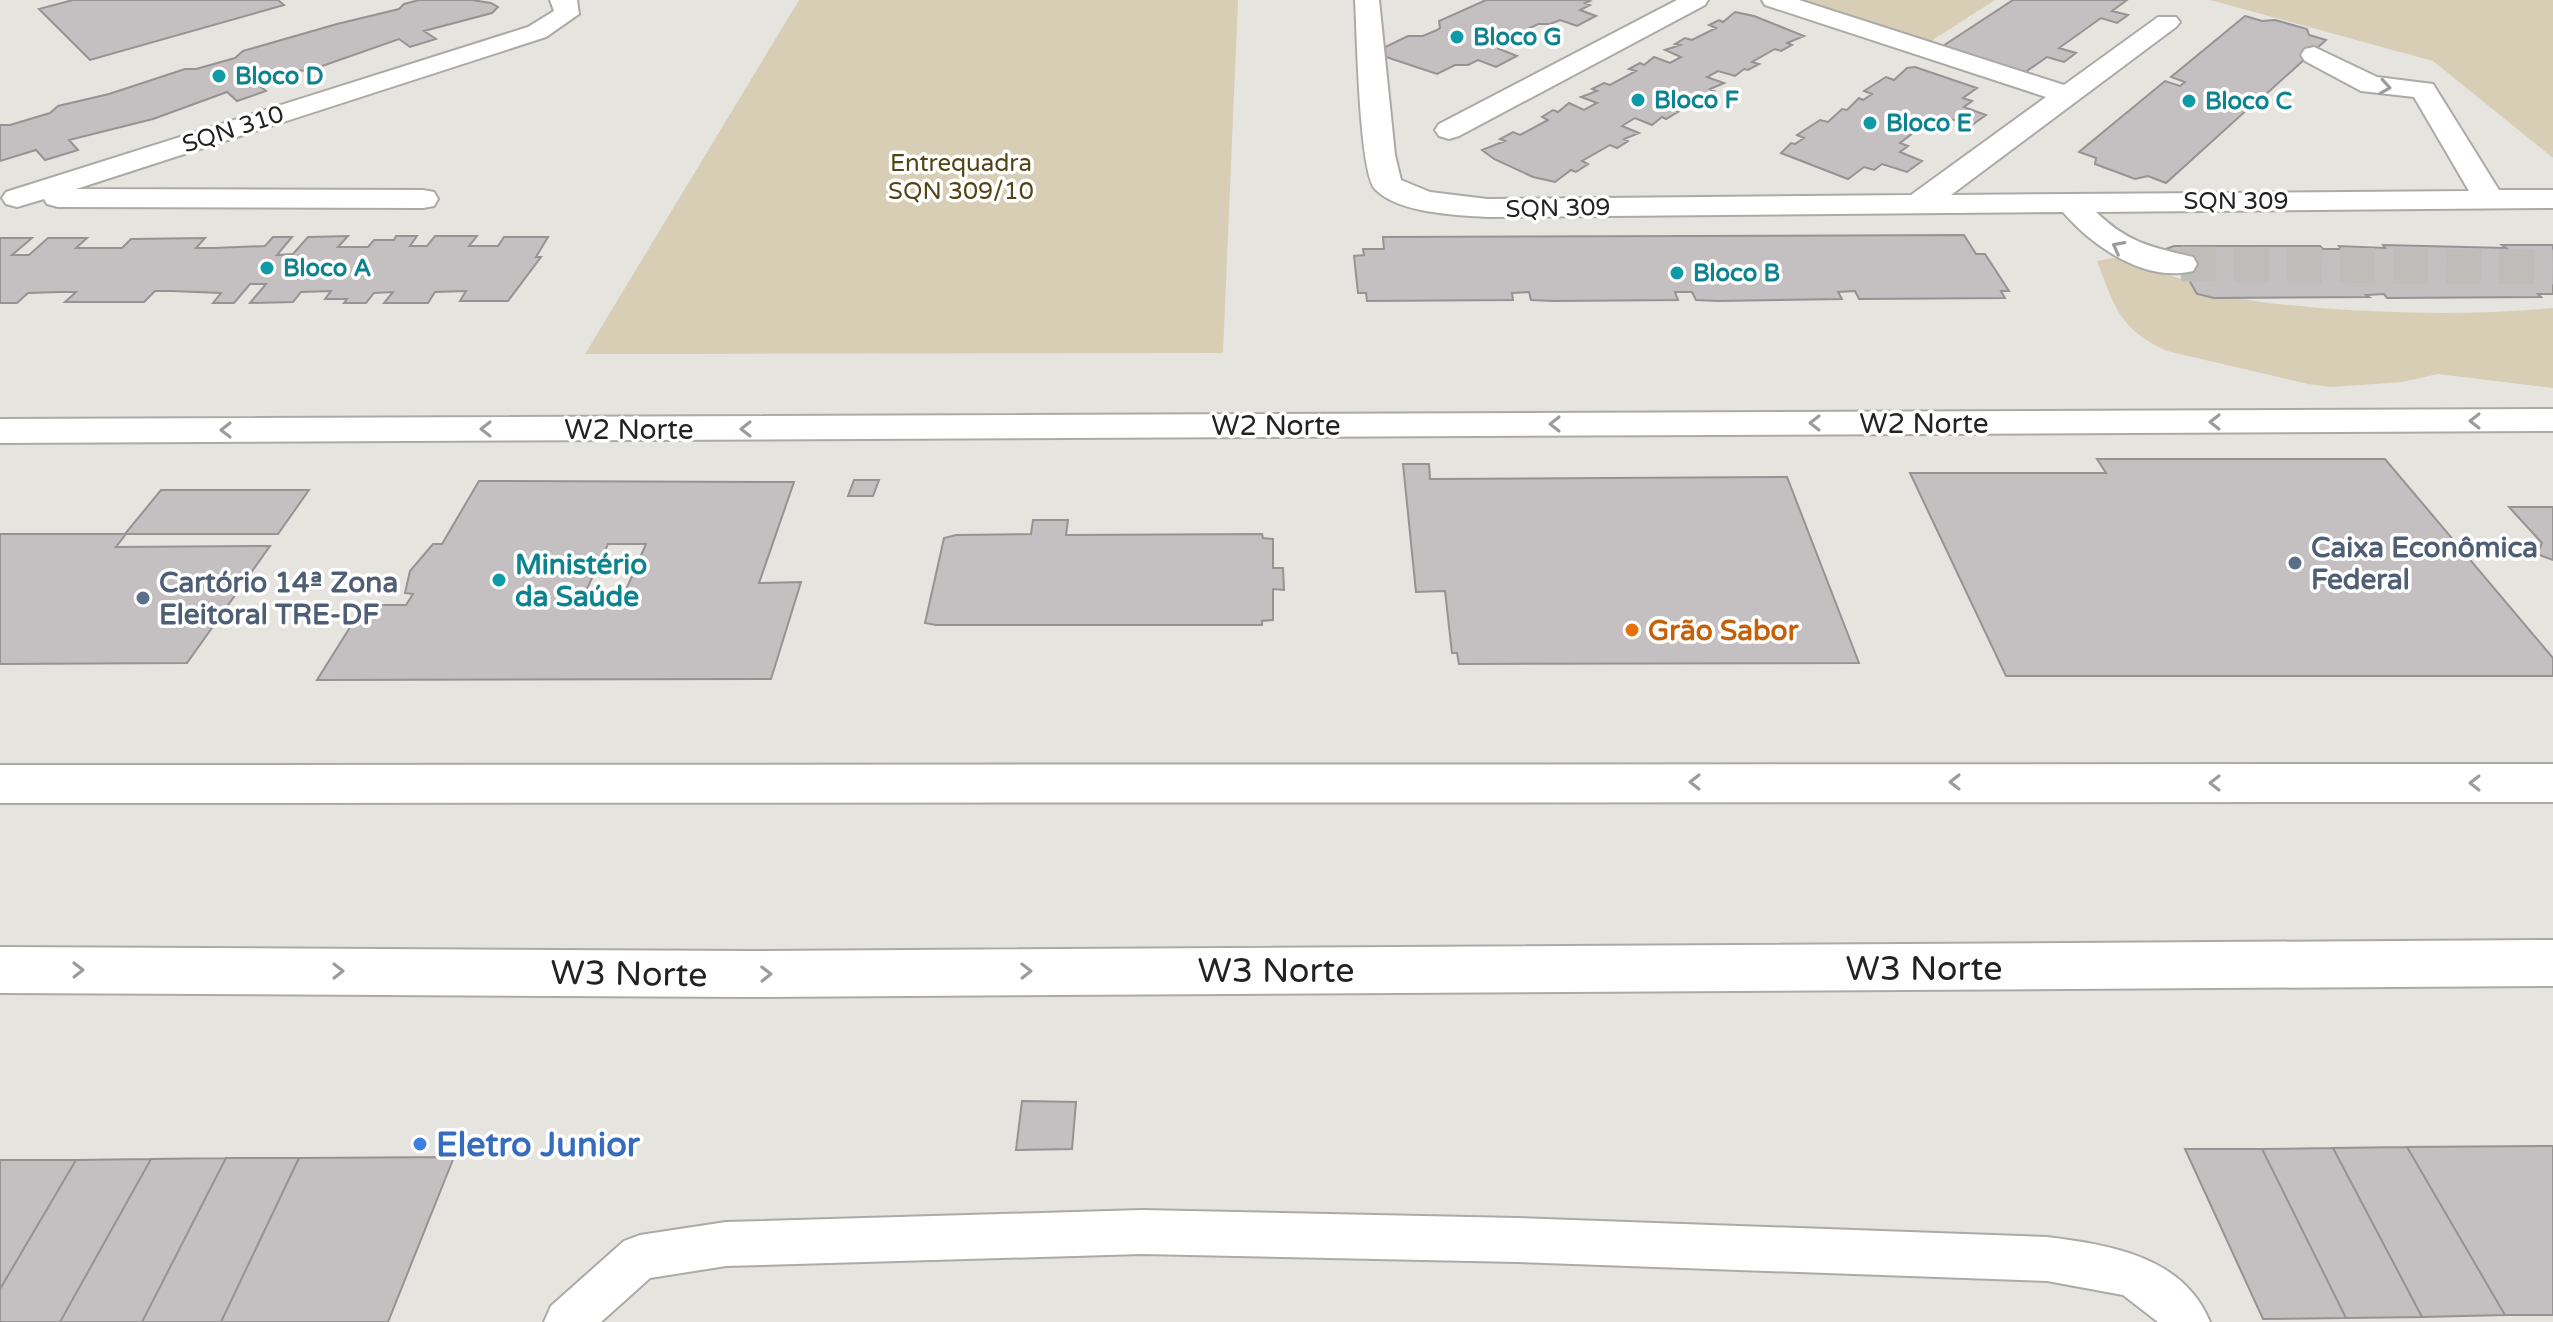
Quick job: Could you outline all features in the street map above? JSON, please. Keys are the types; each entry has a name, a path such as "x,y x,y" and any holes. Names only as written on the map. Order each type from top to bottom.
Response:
{"street":[{"name":"SQN 310","path":"9,198 537,32 566,14 567,4 562,0"},
{"name":"SQN 309","path":"1367,0 1380,155 1387,184 1406,197 1440,204 1487,208 2553,199"},
{"path":"1449,130 1696,0"},
{"path":"1774,0 2070,96"},
{"path":"1919,204 2167,22"},
{"path":"2314,55 2329,60 2371,85 2423,90 2490,200"},
{"name":"SQN 310","path":"9,198 423,199"},
{"path":"2070,202 2103,239 2133,255 2181,264"},
{"name":"W2 Norte","path":"0,431 2553,420"},
{"path":"0,784 2553,783"},
{"name":"W3 Norte","path":"0,970 749,974 2553,963"}],"lane":[{"path":"567,1322 640,1257 726,1244 1142,1232 1517,1240 2047,1259 2107,1267 2144,1279 2168,1296 2187,1322"}],"green space":[{"name":"Entrequadra SQN 309/10","path":"799,0 1238,0 1223,353 585,354"},
{"path":"1773,0 1995,0 1922,47"},
{"path":"2210,0 2553,0 2553,158 2433,61"},
{"path":"2113,258 2143,265 2219,293 2278,304 2349,310 2466,313 2553,308 2553,388 2438,374 2402,382 2331,387 2167,351 2138,334 2114,304 2097,261"}],"building":[{"path":"73,0 278,0 284,5 90,60 39,9"},
{"name":"Bloco D","path":"419,0 472,0 498,7 492,13 424,31 436,39 410,47 399,39 308,71 295,70 256,83 266,91 237,101 227,92 153,119 69,140 78,150 45,160 36,150 0,161 0,125 50,113 58,106 109,94 185,69 235,58 243,51 399,9 404,4"},
{"name":"Bloco G","path":"1486,0 1587,0 1590,1 1585,3 1590,5 1580,10 1596,16 1577,26 1560,20 1538,24 1507,39 1504,42 1509,44 1499,49 1517,56 1496,67 1478,60 1468,65 1455,65 1437,74 1386,57 1385,47 1408,36 1423,36 1437,30 1440,28 1439,21"},
{"path":"2013,0 2127,0 2112,11 2128,15 2117,23 2101,18 2059,48 2076,53 2064,62 2047,57 2024,73 1943,46"},
{"name":"Bloco F","path":"1735,12 1754,16 1804,36 1787,43 1792,45 1781,51 1775,49 1752,62 1759,64 1735,76 1718,71 1707,77 1724,83 1710,89 1714,91 1704,97 1697,94 1671,109 1678,112 1666,119 1662,117 1652,125 1635,118 1622,126 1639,133 1624,139 1628,141 1617,148 1610,145 1582,161 1588,164 1576,172 1571,170 1555,182 1533,177 1482,150 1505,141 1500,139 1513,132 1520,135 1548,120 1542,117 1553,110 1558,112 1569,103 1584,110 1597,103 1581,97 1597,91 1592,89 1604,83 1610,85 1636,71 1629,69 1640,63 1644,65 1654,57 1670,63 1681,57 1665,50 1680,45 1675,44 1685,38 1692,40 1716,28 1709,25 1719,20 1723,22"},
{"name":"Bloco C","path":"2245,16 2307,29 2309,35 2326,40 2255,104 2240,99 2235,103 2249,108 2166,183 2148,176 2135,179 2095,164 2096,158 2079,152 2165,81 2180,86 2185,82 2171,77"},
{"name":"Bloco E","path":"1915,67 1977,88 1963,98 1972,101 1964,107 1986,115 1972,125 1947,118 1940,124 1930,120 1900,143 1908,146 1900,152 1922,161 1907,172 1882,164 1874,170 1864,167 1848,179 1781,153 1791,143 1804,138 1797,135 1820,120 1828,122 1859,98 1863,100 1872,94 1864,91 1886,77 1894,80 1907,68"},
{"name":"Bloco B","path":"1964,235 1976,254 1985,254 2009,291 2001,291 2005,298 1859,299 1855,291 1838,292 1842,299 1718,301 1696,300 1692,292 1675,292 1678,300 1553,301 1531,300 1529,292 1512,293 1513,300 1367,301 1366,293 1358,293 1354,256 1364,255 1363,249 1384,249 1383,237"},
{"name":"Bloco A","path":"348,236 338,247 368,247 374,240 394,240 396,236 417,236 410,246 427,246 435,236 477,236 469,246 498,246 504,237 548,237 536,257 541,257 508,301 460,301 466,291 435,292 428,303 384,303 393,292 374,293 366,303 344,303 347,299 325,299 331,291 301,292 293,302 250,303 266,284 250,284 234,303 213,303 221,293 155,291 144,302 65,302 76,292 60,292 28,293 17,303 0,303 0,238 32,238 12,255 29,255 48,238 87,238 76,248 122,248 131,239 205,238 196,248 214,248 265,246 273,237 292,237 277,255 293,254 308,237"},
{"path":"2383,245 2506,248 2502,245 2553,245 2553,294 2538,294 2541,297 2387,298 2384,294 2366,295 2369,297 2214,298 2197,294 2185,273 2163,250 2174,246 2320,246 2323,249 2341,249 2339,246 2385,248"},
{"path":"2097,459 2385,459 2553,658 2553,676 2006,676 1910,473 2106,473"},
{"path":"1403,464 1429,464 1430,479 1787,477 1859,663 1459,664 1457,653 1452,653 1445,591 1416,592"},
{"path":"854,480 879,480 873,496 848,496"},
{"name":"Ministério da Saúde","path":"479,481 794,482 759,583 801,582 771,679 317,680 364,605 406,605 413,594 405,593 410,571 433,544 442,544","holes":["608,544 646,544 625,592 585,593"]},
{"path":"161,490 309,490 278,534 126,534 116,547 270,546 187,663 0,664 0,534 125,534"},
{"path":"2509,507 2553,507 2553,560 2537,554 2542,543"},
{"path":"1033,520 1068,520 1066,535 1262,534 1263,538 1273,539 1273,568 1283,568 1284,590 1273,589 1273,620 1262,621 1262,625 925,623 944,538 956,535 1031,534"},
{"path":"1022,1101 1076,1102 1072,1149 1016,1150"},
{"path":"2553,1146 2553,1315 2505,1315 2407,1147"},
{"path":"2407,1147 2505,1315 2422,1317 2333,1148"},
{"path":"2333,1148 2422,1317 2346,1318 2262,1149"},
{"path":"2185,1149 2262,1149 2346,1318 2263,1319"},
{"path":"454,1157 388,1322 221,1322 299,1158"},
{"path":"226,1158 299,1158 221,1322 142,1322"},
{"path":"226,1158 142,1322 60,1322 151,1159"},
{"path":"151,1159 60,1322 0,1322 0,1289 76,1160"},
{"path":"0,1160 76,1160 0,1289"}],"tunnel":[{"path":"2181,264 2553,267"}],"place":[{"name":"Bloco G","path":"1457,37"},
{"name":"Bloco D","path":"219,76"},
{"name":"Bloco F","path":"1638,100"},
{"name":"Bloco C","path":"2189,101"},
{"name":"Bloco E","path":"1870,123"},
{"name":"Bloco A","path":"267,268"},
{"name":"Bloco B","path":"1677,273"},
{"name":"Caixa Econômica Federal","path":"2295,563"},
{"name":"Ministério da Saúde","path":"499,580"},
{"name":"Cartório 14ª Zona Eleitoral TRE-DF","path":"143,598"},
{"name":"Grão Sabor","path":"1632,630"},
{"name":"Eletro Junior","path":"420,1144"}]}
